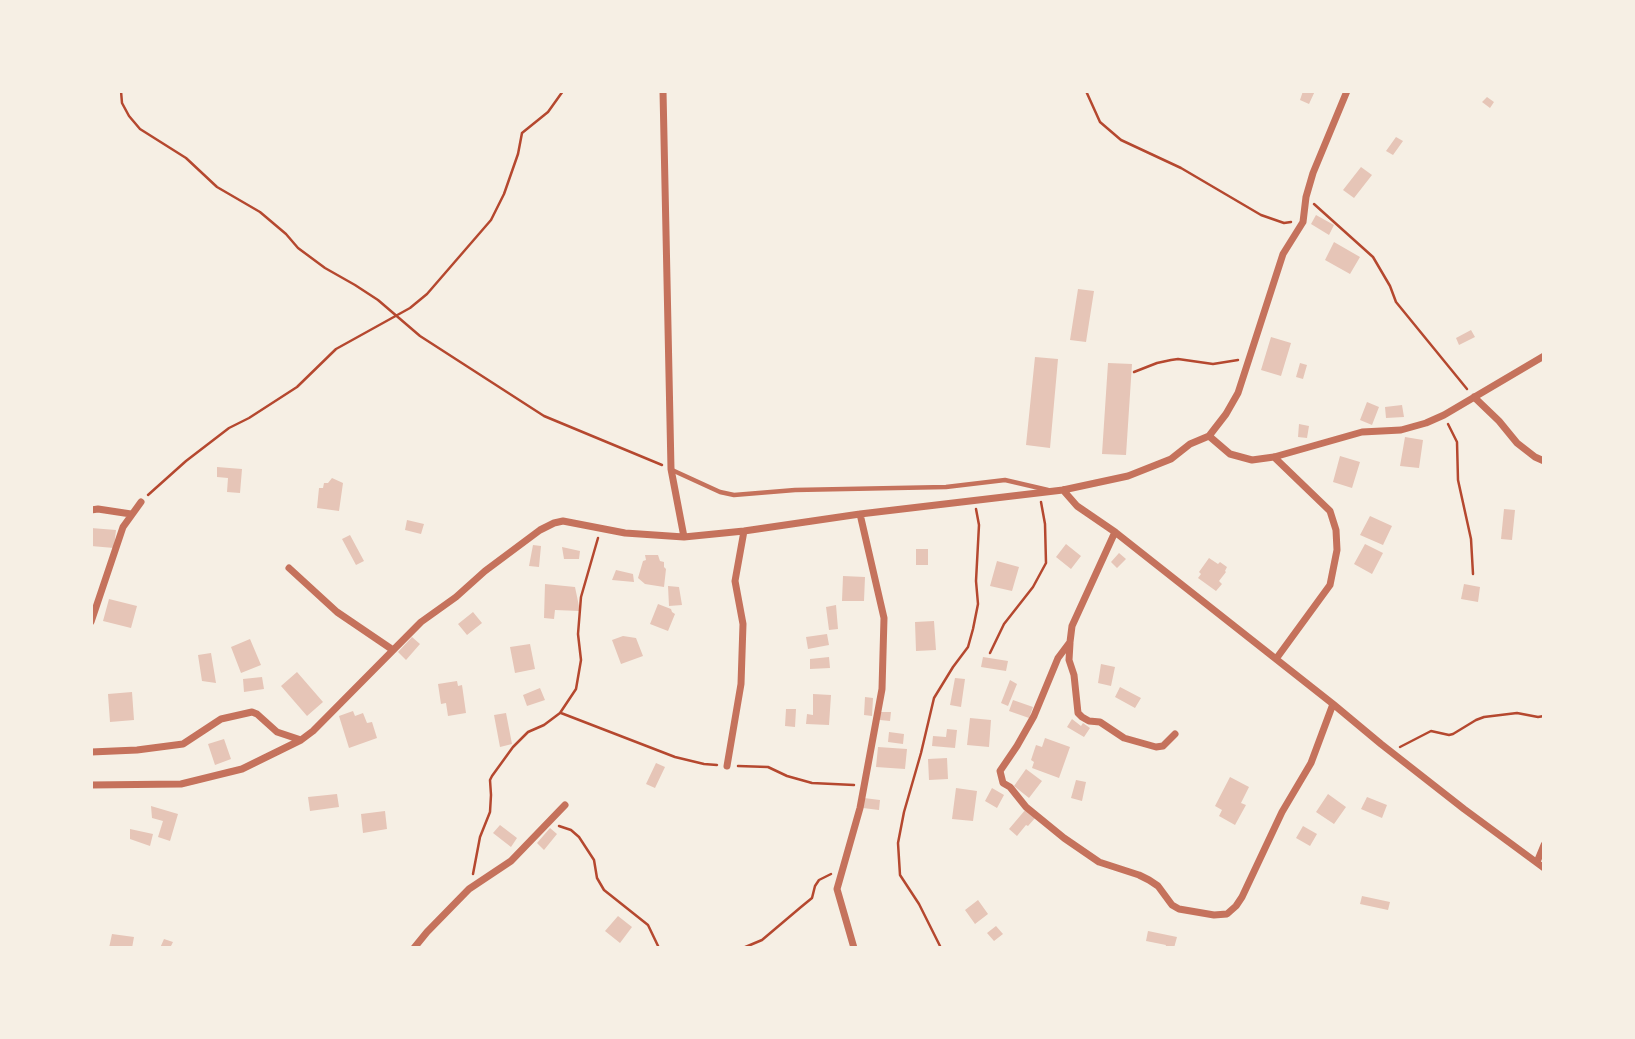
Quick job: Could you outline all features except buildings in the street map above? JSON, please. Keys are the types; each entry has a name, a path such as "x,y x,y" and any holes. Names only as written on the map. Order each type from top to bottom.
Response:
{"street":[{"path":"663,91 671,469 684,537"},
{"path":"91,785 181,784 243,769 301,740 421,622 456,597 485,570 547,526 564,521 625,533 684,537 744,531 974,499 1063,490 1128,476 1171,459 1190,443 1209,436 1238,394 1283,254 1303,222 1313,173 1347,91"},
{"path":"1209,436 1230,454 1252,460 1274,457 1362,432 1401,430 1444,415 1544,356"},
{"path":"1474,397 1517,443 1544,461"},
{"path":"1274,457 1330,511 1336,530 1337,550 1330,585 1276,659"},
{"path":"1063,490 1077,506 1115,531 1390,751 1544,868"},
{"path":"91,622 123,527 141,502"},
{"path":"91,510 131,514"},
{"path":"854,948 837,888 860,808 882,690 884,618 860,514"},
{"path":"727,766 741,684 743,624 735,581 744,531"},
{"path":"1115,531 1072,626 1069,660 1074,674 1078,713 1089,721 1100,722 1124,738 1156,747 1163,746 1175,734"},
{"path":"289,568 337,612 393,650"},
{"path":"1070,642 1058,658 1034,716 1000,771 1003,783 1010,787 1026,807 1081,851 1099,862 1149,880 1158,886 1172,905 1186,911 1227,915 1237,906 1282,811 1311,763 1334,704"},
{"path":"91,752 183,744 221,719 248,712 257,714 277,732 301,740"},
{"path":"414,948 469,889 511,861 565,804"},
{"path":"1537,862 1544,845"}],"lane":[{"path":"671,469 720,492 734,495 795,490 946,487 1005,480 1053,491"}],"path":[{"path":"121,91 122,103 140,128 186,158 217,187 260,212 325,268 355,285 432,344 544,415 671,469"},
{"path":"141,502 186,461 229,428 297,387 335,349 411,308 427,294 491,220 504,194 518,154 522,133 548,112 563,91"},
{"path":"1086,91 1100,122 1121,140 1181,168 1261,215 1284,223 1303,222"},
{"path":"1306,197 1373,257 1396,302 1474,397"},
{"path":"1134,372 1157,363 1178,359 1213,364 1248,359"},
{"path":"1444,415 1457,442 1458,481 1471,539 1473,574"},
{"path":"990,653 1004,624 1033,587 1046,563 1045,524 1039,492"},
{"path":"941,948 919,904 900,875 898,843 934,698 968,647 973,629 978,604 976,581 979,525 974,499"},
{"path":"469,889 480,837 490,812 492,776 513,747 528,732 544,725 560,713 576,689 581,660 578,634 581,597 601,528"},
{"path":"560,713 676,757 704,764 768,767 812,783 864,785"},
{"path":"1390,751 1431,732 1453,734 1485,717 1517,713 1544,716"},
{"path":"550,821 579,837 594,860 597,878 604,890 648,925 659,948"},
{"path":"743,948 762,940 812,898 819,880 843,867"}]}
